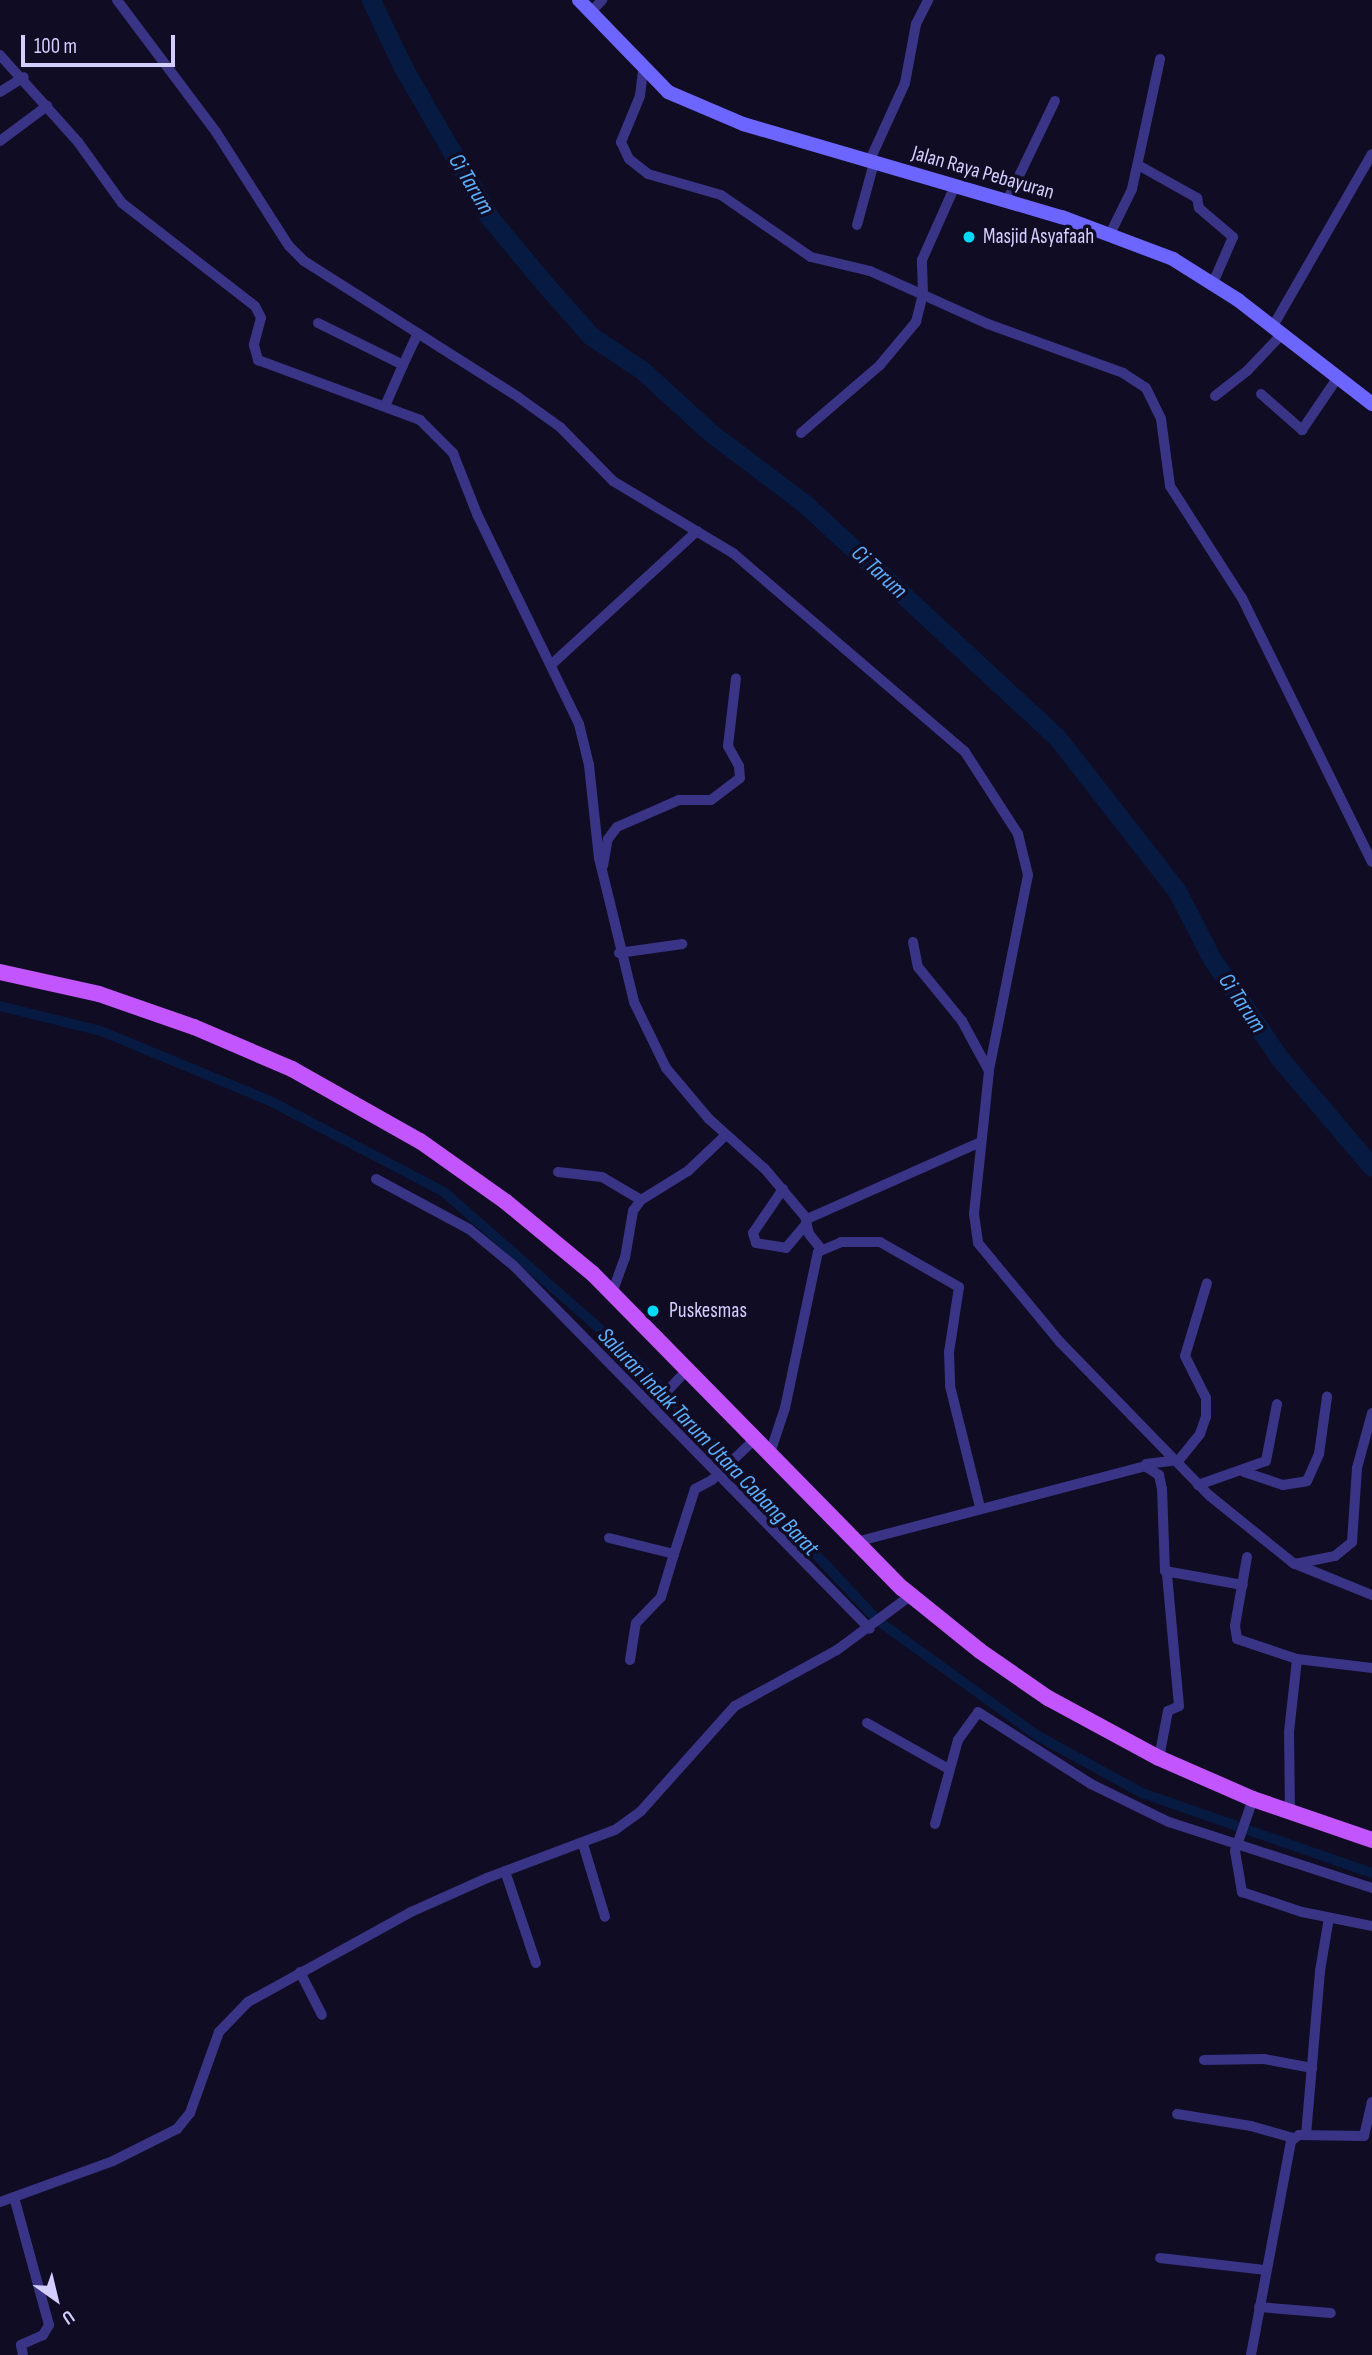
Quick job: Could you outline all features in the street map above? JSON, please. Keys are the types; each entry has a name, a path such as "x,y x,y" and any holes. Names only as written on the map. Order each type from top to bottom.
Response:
{"main road":[{"name":"Jalan Raya Pebayuran","path":"579,0 643,71 668,92 743,124 1007,201 1110,234 1173,258 1278,329 1336,380 1372,404"},
{"path":"0,972 65,985 148,1011 335,1090 468,1174 612,1293 683,1374 750,1444 769,1456 856,1542 905,1601 1013,1676 1159,1758 1253,1799 1372,1839"}],"street":[{"path":"117,0 216,132 289,246 321,274 418,333 560,428 613,481 697,531 761,576 959,745 1018,834 1028,875 989,1070 974,1214 975,1231 985,1255 1198,1485 1295,1564 1372,1595"},
{"path":"590,13 602,0"},
{"path":"857,225 871,162 905,83 916,24 928,0"},
{"path":"0,55 24,77 122,203 255,306 261,318 254,345 258,360 420,420 453,453 491,544 552,664 585,744 602,869 620,953 657,1054 675,1081 726,1135 783,1189 821,1249"},
{"path":"1110,234 1132,189 1160,59"},
{"path":"643,71 640,96 621,142 640,168 655,178 732,200 811,257 886,277 988,324 1123,373 1146,388 1161,419 1170,486 1242,598 1372,862"},
{"path":"0,92 24,77"},
{"path":"1007,201 1055,101"},
{"path":"0,141 47,106"},
{"path":"1215,396 1247,371 1278,329 1372,154"},
{"path":"1138,165 1197,198 1199,208 1233,237 1213,283"},
{"path":"801,433 847,396 904,338 916,322 922,260 955,186"},
{"path":"318,323 403,365"},
{"path":"385,406 418,333"},
{"path":"1261,394 1302,429 1336,380"},
{"path":"552,664 697,531"},
{"path":"602,869 608,839 617,827 678,800 711,800 740,778 741,771 728,747 736,678"},
{"path":"594,818 617,827"},
{"path":"913,942 918,967 962,1021 989,1070"},
{"path":"620,953 682,944"},
{"path":"612,1293 625,1258 633,1211 640,1200 688,1171 726,1135"},
{"path":"783,1189 753,1233 756,1243 786,1248 806,1222 981,1142"},
{"path":"558,1172 603,1177 640,1200"},
{"path":"376,1179 489,1245 656,1403 720,1473 872,1628"},
{"path":"769,1456 788,1399 813,1268 821,1249 841,1242 880,1242 958,1285 949,1352 950,1386 980,1507"},
{"path":"856,1542 1140,1466 1175,1462 1200,1434 1206,1417 1206,1398 1185,1356 1207,1283"},
{"path":"656,1403 683,1374"},
{"path":"1244,1472 1283,1485 1307,1481 1320,1454 1327,1397"},
{"path":"1198,1485 1244,1472 1270,1455 1277,1404"},
{"path":"1295,1564 1335,1556 1352,1542 1357,1468 1372,1413"},
{"path":"630,1660 636,1623 661,1597 695,1489 720,1473 750,1444"},
{"path":"1140,1466 1159,1475 1161,1554 1167,1573 1179,1706 1168,1711 1159,1758"},
{"path":"610,1538 674,1553"},
{"path":"1247,1557 1235,1626 1237,1639 1297,1658 1372,1668"},
{"path":"1167,1573 1243,1585"},
{"path":"0,2202 113,2161 177,2129 190,2113 225,2022 248,2003 411,1912 505,1871 583,1844 641,1811 736,1706 872,1628 905,1601"},
{"path":"1290,1812 1289,1732 1297,1658"},
{"path":"935,1824 947,1768 965,1724 973,1714 981,1712 1091,1784 1169,1822 1372,1888"},
{"path":"867,1723 947,1768"},
{"path":"1253,1799 1237,1842 1237,1879 1242,1892 1329,1918 1372,1926"},
{"path":"583,1844 605,1917"},
{"path":"505,1871 536,1963"},
{"path":"1306,2135 1329,1918"},
{"path":"300,1972 322,2015"},
{"path":"1204,2060 1264,2059 1312,2068"},
{"path":"1177,2114 1293,2138 1306,2135 1368,2136 1372,2102"},
{"path":"1251,2355 1293,2138"},
{"path":"14,2197 49,2325 43,2335 21,2345 23,2355"},
{"path":"1160,2258 1266,2270"},
{"path":"1259,2307 1331,2313"}],"waterway":[{"name":"Ci Tarum","path":"371,0 403,67 490,218 544,283 591,336 642,370 711,433 804,503 1056,736 1177,891 1212,959 1281,1060 1372,1167"},
{"name":"Saluran Induk Tarum Utara Cabang Barat","path":"0,1006 101,1031 272,1102 444,1192 631,1356 877,1620 1038,1736 1142,1793 1372,1873"}],"place":[{"name":"Masjid Asyafaah","path":"969,237"},
{"name":"Puskesmas","path":"653,1311"}]}
